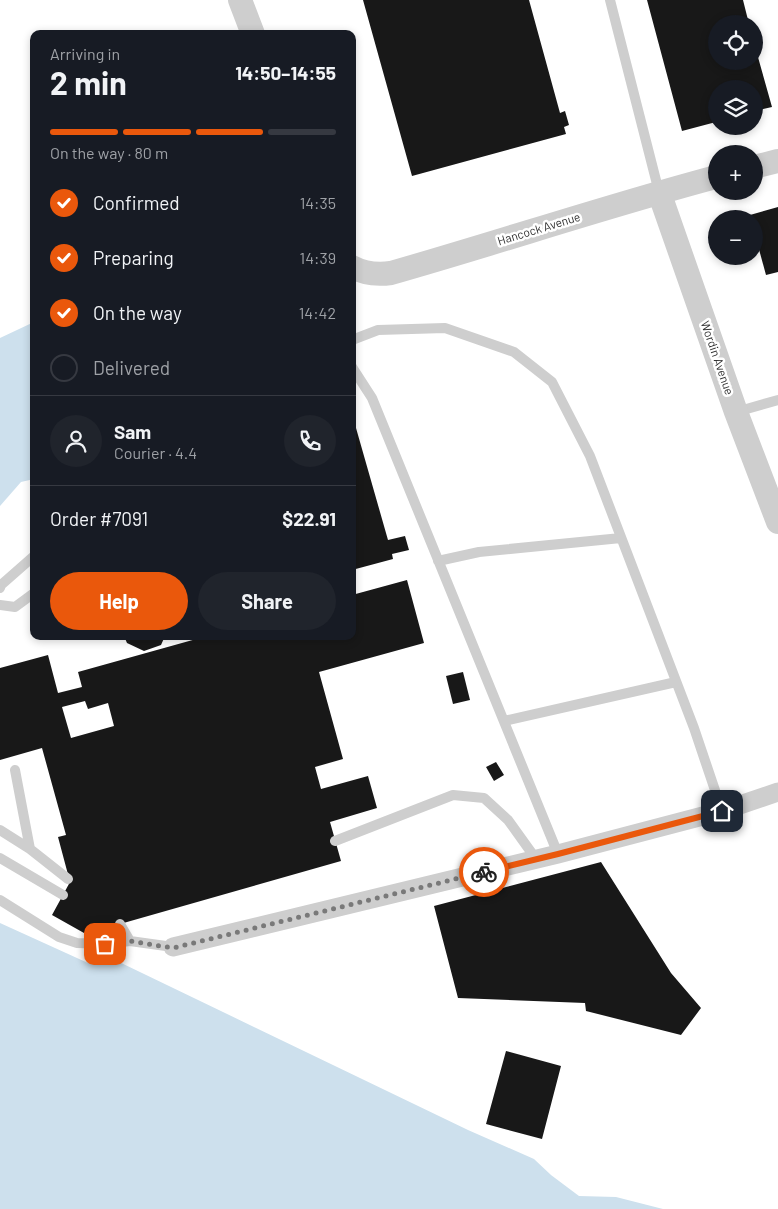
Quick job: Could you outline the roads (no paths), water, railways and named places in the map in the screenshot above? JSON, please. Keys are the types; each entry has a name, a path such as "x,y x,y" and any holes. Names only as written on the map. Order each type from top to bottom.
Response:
{"street":[{"path":"240,0 251,30"},
{"path":"763,165 778,161"},
{"name":"Hancock Avenue","path":"357,269 373,274 391,272 708,179"},
{"name":"Wordin Avenue","path":"659,192 736,412 778,522"},
{"path":"173,948 558,854 722,811 778,792"}],"lane":[{"path":"610,0 659,192"},
{"path":"356,338 378,330 445,328 514,352 552,382 590,456 694,728 722,811"},
{"path":"356,373 372,398 558,854"},
{"path":"736,412 778,400"},
{"path":"438,561 479,552 621,538"},
{"path":"0,588 30,560"},
{"path":"0,605 15,607 30,596"},
{"path":"504,721 676,682"},
{"path":"15,770 30,850"},
{"path":"335,842 453,795 484,798 508,820 536,859"},
{"path":"0,830 68,879"},
{"path":"0,858 63,895"},
{"path":"0,900 59,937 77,943 105,944 130,941 173,948"},
{"path":"120,924 130,941"}],"water":[{"path":"30,324 30,480 21,482 0,506 0,338"},
{"path":"0,923 88,963 115,960 468,1130 534,1159 551,1175 579,1196 616,1197 663,1209 0,1209"}]}
